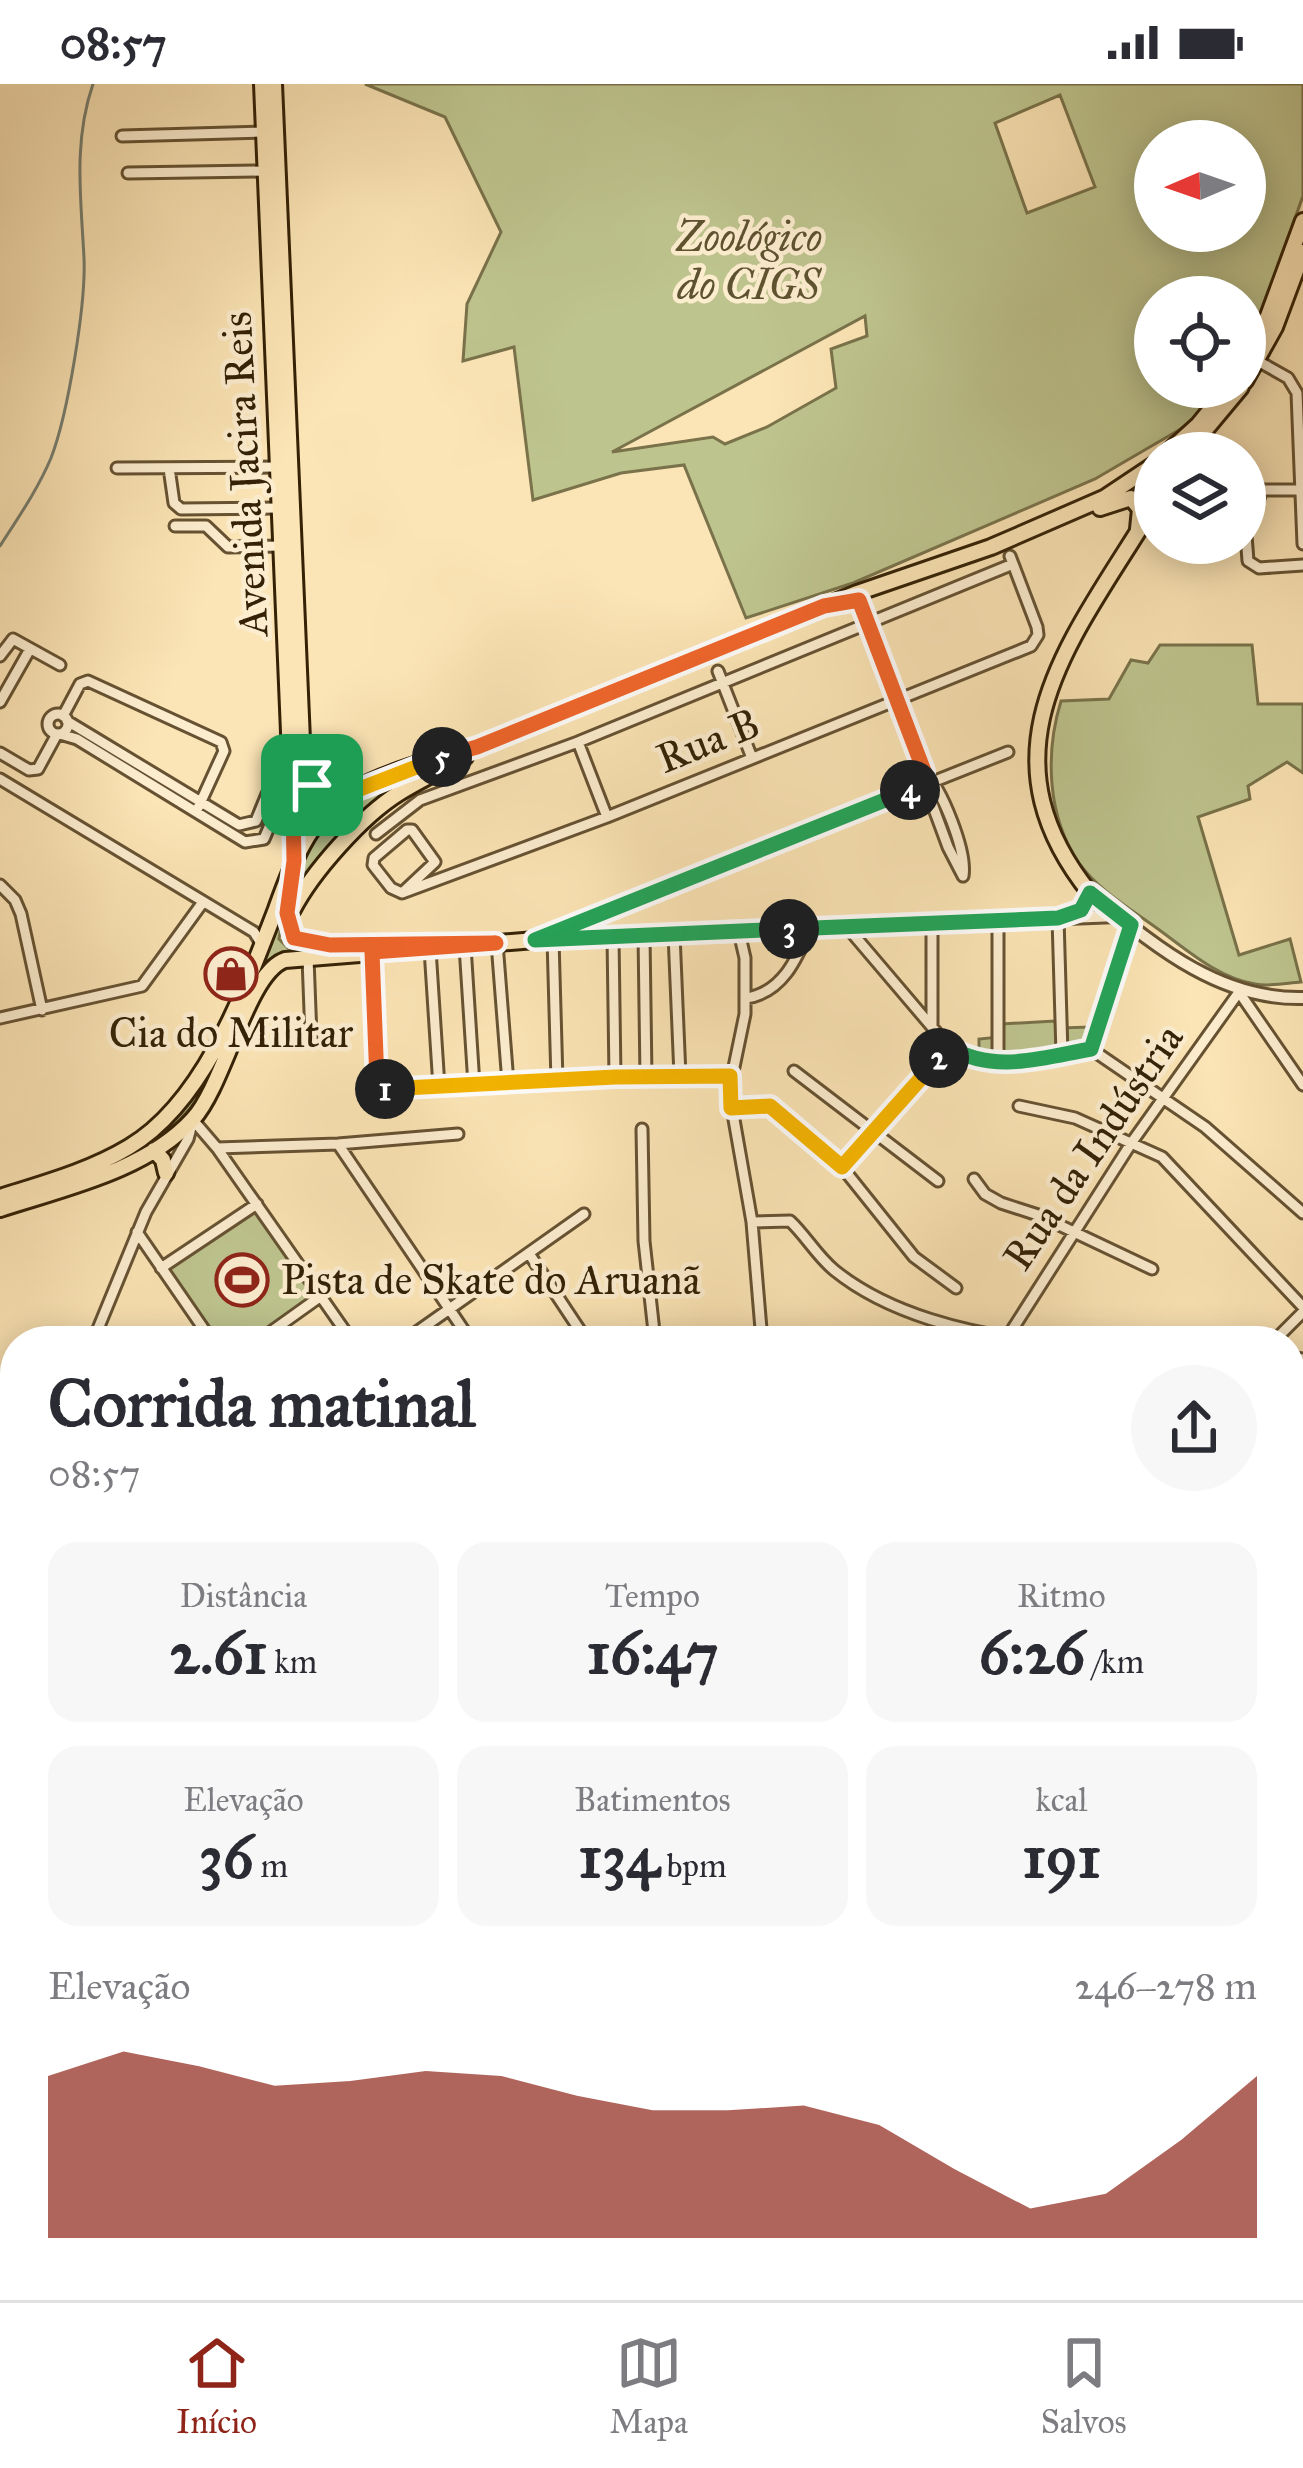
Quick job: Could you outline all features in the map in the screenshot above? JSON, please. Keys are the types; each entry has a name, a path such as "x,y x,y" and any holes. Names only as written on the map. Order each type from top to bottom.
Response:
{"main road":[{"name":"Avenida Jacira Reis","path":"264,85 263,171 293,805 288,926"},
{"name":"Avenida Jacira Reis","path":"264,85 302,752 312,785"},
{"path":"1266,322 1303,220"},
{"path":"1266,338 1297,288 1303,252"},
{"path":"1187,432 1209,408"},
{"path":"1205,432 1224,408"},
{"path":"312,785 330,794 347,794 501,737 824,606 991,548 1104,498 1134,478"},
{"path":"824,606 930,577 1123,499 1134,501"},
{"path":"0,1209 99,1175 154,1150 193,1120 212,1090 262,976 276,963 535,940 1058,918 1081,910 1090,893 1066,861 1046,820 1036,768 1039,720 1065,656 1134,539"},
{"path":"496,943 313,944 294,938 288,926 310,882 369,818 396,795 501,737"},
{"path":"293,805 303,813 314,810 312,785"},
{"path":"0,1197 98,1163 156,1128 195,1083 262,945 294,861 308,835 347,794"},
{"path":"154,1150 164,1160 166,1173"}],"street":[{"path":"122,136 262,132"},
{"path":"128,173 263,171"},
{"path":"1266,368 1288,378 1297,393 1303,544"},
{"path":"117,468 278,466"},
{"path":"169,468 174,503 181,509 279,508"},
{"path":"1266,490 1302,490"},
{"path":"175,526 206,526 228,547 281,546"},
{"name":"Rua B","path":"402,892 607,818 1036,642 1036,628 1011,560 868,624"},
{"path":"1254,564 1259,568 1303,565"},
{"path":"859,600 924,771 965,862 964,876 948,847 929,783"},
{"path":"376,834 420,800 578,742 720,676 868,624"},
{"path":"0,656 11,640 60,665"},
{"path":"0,702 30,649"},
{"path":"720,676 752,758"},
{"path":"0,753 29,770 38,770 66,730 65,718 80,684 88,681 221,742 224,751 198,808"},
{"path":"256,821 239,825 198,808 77,739 49,729 48,723 54,716 65,718 198,808 245,842 259,841"},
{"path":"578,742 607,818"},
{"path":"535,940 1008,752"},
{"path":"259,841 256,821 267,794 292,774"},
{"path":"0,779 258,935 262,945"},
{"path":"259,841 275,813 293,805"},
{"path":"412,830 435,862 402,892 391,888 373,865 374,858 412,830"},
{"path":"0,885 21,914 43,1010"},
{"path":"1090,893 1194,970 1239,992 1303,998"},
{"path":"0,1018 142,986 203,902"},
{"path":"1062,1054 1058,918 1118,916"},
{"path":"998,921 998,1065"},
{"path":"932,923 932,1029"},
{"path":"1091,1049 1131,925"},
{"path":"847,927 949,1047 970,1060 998,1065 1091,1049 1205,1127 1303,1214"},
{"path":"746,998 781,981 810,928"},
{"path":"739,932 746,998 730,1076 731,1108 752,1222 761,1326"},
{"path":"674,934 680,1076"},
{"path":"644,935 646,1077"},
{"path":"613,937 615,1077"},
{"path":"553,939 557,1081"},
{"path":"496,943 508,1083"},
{"path":"466,946 473,1085"},
{"path":"430,949 440,1087"},
{"path":"372,952 377,1082 383,1089 730,1076"},
{"path":"308,958 311,1037"},
{"path":"1239,992 1303,1085"},
{"name":"Rua da Indústria","path":"1013,1326 1132,1142 1239,992"},
{"path":"842,1167 949,1047"},
{"path":"794,1071 938,1181"},
{"path":"731,1108 770,1106 842,1167 914,1257 956,1288"},
{"path":"1019,1106 1055,1112 1132,1142 1173,1167 1303,1310"},
{"path":"193,1120 342,1326"},
{"path":"99,1326 137,1232 188,1139 193,1120"},
{"path":"642,1129 644,1241 654,1326"},
{"path":"217,1148 458,1134"},
{"path":"338,1144 460,1326"},
{"path":"974,1179 1001,1203 1152,1269"},
{"path":"161,1268 257,1204"},
{"path":"425,1326 584,1214"},
{"path":"752,1222 790,1221 829,1266 865,1290 919,1315 958,1326"},
{"path":"137,1232 202,1326"},
{"path":"530,1256 576,1326"},
{"path":"279,1326 321,1296"}],"green space":[{"name":"Zoológico do CIGS","path":"365,84 1303,84 1303,196 1266,298 1266,276 1134,276 1134,408 1201,408 1191,423 1176,432 1134,432 1134,456 1095,479 853,583 746,618 684,465 621,473 533,500 514,347 463,361 467,304 501,232 445,117","holes":["1060,95 1095,187 1027,213 995,123","865,316 867,336 831,349 836,388 767,427 725,444 713,437 612,452"]},
{"path":"1160,645 1252,645 1258,704 1303,704 1303,773 1287,762 1248,786 1250,799 1198,817 1239,955 1290,939 1301,982 1260,985 1241,981 1192,954 1105,891 1079,863 1060,826 1051,763 1061,701 1109,699 1131,660 1148,663"},
{"path":"448,760 388,795 291,908 310,845 325,824 364,795"},
{"path":"286,893 279,939 291,951 262,967 206,1086 167,1132 108,1167 178,1113"},
{"path":"1055,1021 1060,1028 1090,1027 1083,1047 1002,1059 979,1055 979,1039 1000,1037 1001,1024"},
{"path":"256,1209 315,1294 271,1326 207,1326 167,1269"}],"waterway":[{"path":"0,546 51,458 69,388 84,278 81,149 93,84"}],"place":[{"name":"Cia do Militar","path":"231,974"},
{"name":"Pista de Skate do Aruanã","path":"242,1280"}],"route":[{"path":"859,600 924,771 923,785 535,940 1058,918 1081,910 1090,893 1131,925 1091,1049 998,1065 970,1060 949,1047 842,1167 770,1106 731,1108 730,1076 383,1089 377,1082 372,952 496,943 330,945 294,938 287,913 294,861 293,805 303,813 314,810 312,785 330,794 347,794 433,759 477,747 824,606 859,600"}]}
